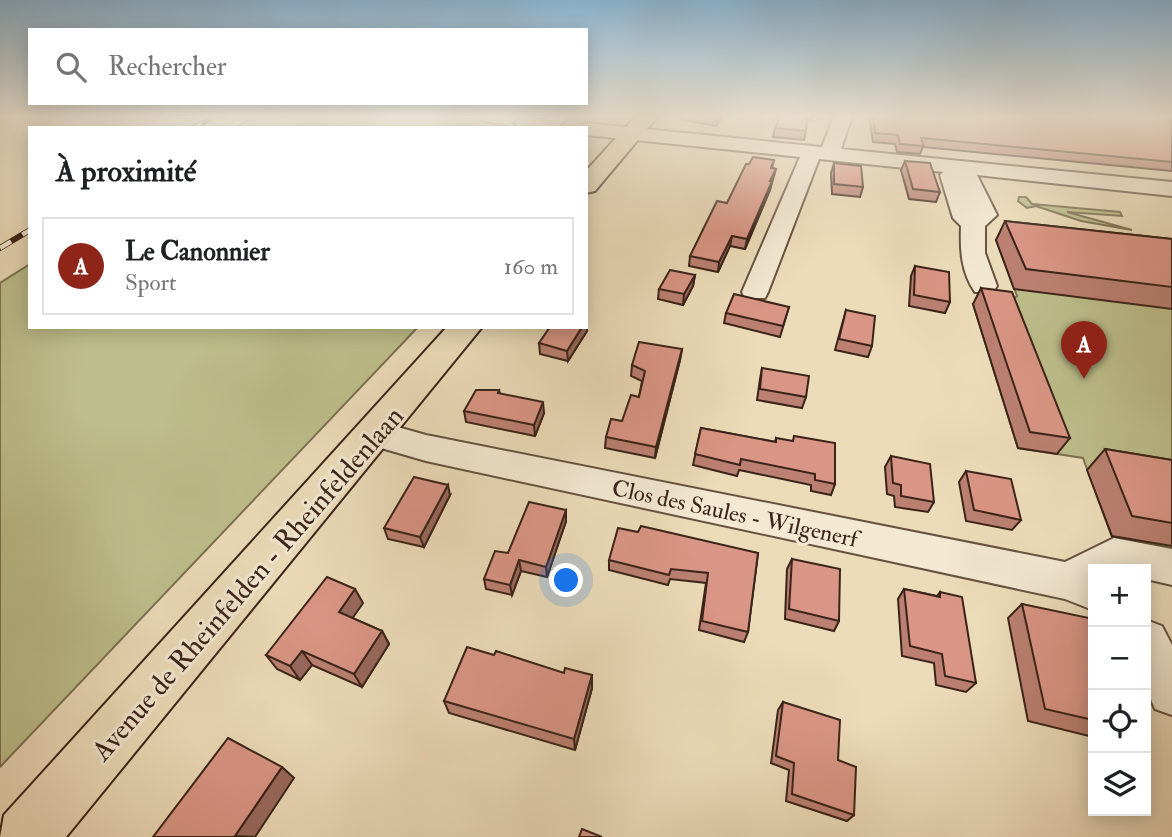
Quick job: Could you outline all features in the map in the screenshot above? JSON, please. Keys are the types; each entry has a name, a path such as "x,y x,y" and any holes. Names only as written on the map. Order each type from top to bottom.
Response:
{"main road":[{"path":"588,184 613,155"},
{"name":"Avenue de Rheinfelden - Rheinfeldenlaan","path":"26,837 464,329"}],"street":[{"path":"755,292 819,155"},
{"path":"840,155 1172,189"},
{"path":"959,167 951,175 965,218 973,223 972,253 984,286"},
{"name":"Clos des Saules - Wilgenerf","path":"376,434 425,448 1081,586"},
{"path":"1081,586 1115,555 1172,567"},
{"path":"1151,651 1172,692"}],"green space":[{"path":"1019,197 1026,197 1032,204 1120,212 1122,216 1067,212 1132,230 1081,221 1036,206 1027,208 1018,201"},
{"path":"996,240 1172,260 1172,551 1113,540 1083,458 1018,448 973,304 1004,308 1017,296"},
{"path":"28,265 28,329 416,329 0,767 0,283"}],"building":[{"path":"1099,155 1172,155 1172,162"},
{"path":"753,157 774,160 771,168 776,169 747,239 732,236 719,262 690,256 717,201 727,203 746,164 749,164"},
{"path":"905,161 930,163 940,192 913,189"},
{"path":"834,163 861,166 863,187 834,184"},
{"path":"1005,221 1172,239 1172,287 1026,269"},
{"path":"915,266 949,272 950,302 914,295"},
{"path":"670,270 695,275 684,294 659,289"},
{"path":"981,288 1012,292 1070,438 1030,432"},
{"path":"734,294 789,307 783,326 726,313"},
{"path":"846,310 875,316 872,346 839,339"},
{"path":"549,329 581,329 567,351 539,343"},
{"path":"639,342 682,349 656,447 606,437 611,419 622,421 631,395 639,397 645,371 632,365"},
{"path":"762,368 809,376 806,397 760,389"},
{"path":"476,390 499,390 498,393 543,402 534,425 464,411"},
{"path":"701,428 776,442 776,438 793,441 794,436 835,443 835,484 815,480 815,474 741,459 740,465 695,454"},
{"path":"1105,449 1172,460 1172,523 1132,516"},
{"path":"891,456 930,464 934,502 901,496 901,485 893,483"},
{"path":"966,471 1011,479 1021,520 974,510"},
{"path":"414,477 448,485 420,537 384,528"},
{"path":"529,502 566,510 546,567 519,560 510,585 484,579 495,551 508,553"},
{"path":"641,526 758,553 748,632 702,621 708,573 671,569 669,575 609,560 618,528 638,532"},
{"path":"792,559 840,569 839,621 789,609"},
{"path":"327,577 355,589 339,612 382,631 354,674 302,651 290,666 266,655"},
{"path":"904,589 940,597 940,592 962,597 976,683 945,676 942,654 910,646"},
{"path":"1022,604 1088,618 1088,719 1045,709"},
{"path":"467,647 494,655 496,651 564,673 565,668 592,675 574,739 444,701"},
{"path":"783,702 840,720 838,760 856,767 854,815 792,794 794,763 776,756"},
{"path":"228,738 282,767 236,837 153,837"},
{"path":"582,829 602,837 579,837"}],"railway":[{"path":"0,248 28,231"}],"place":[{"name":"Le Canonnier","path":"1084,379"}]}
